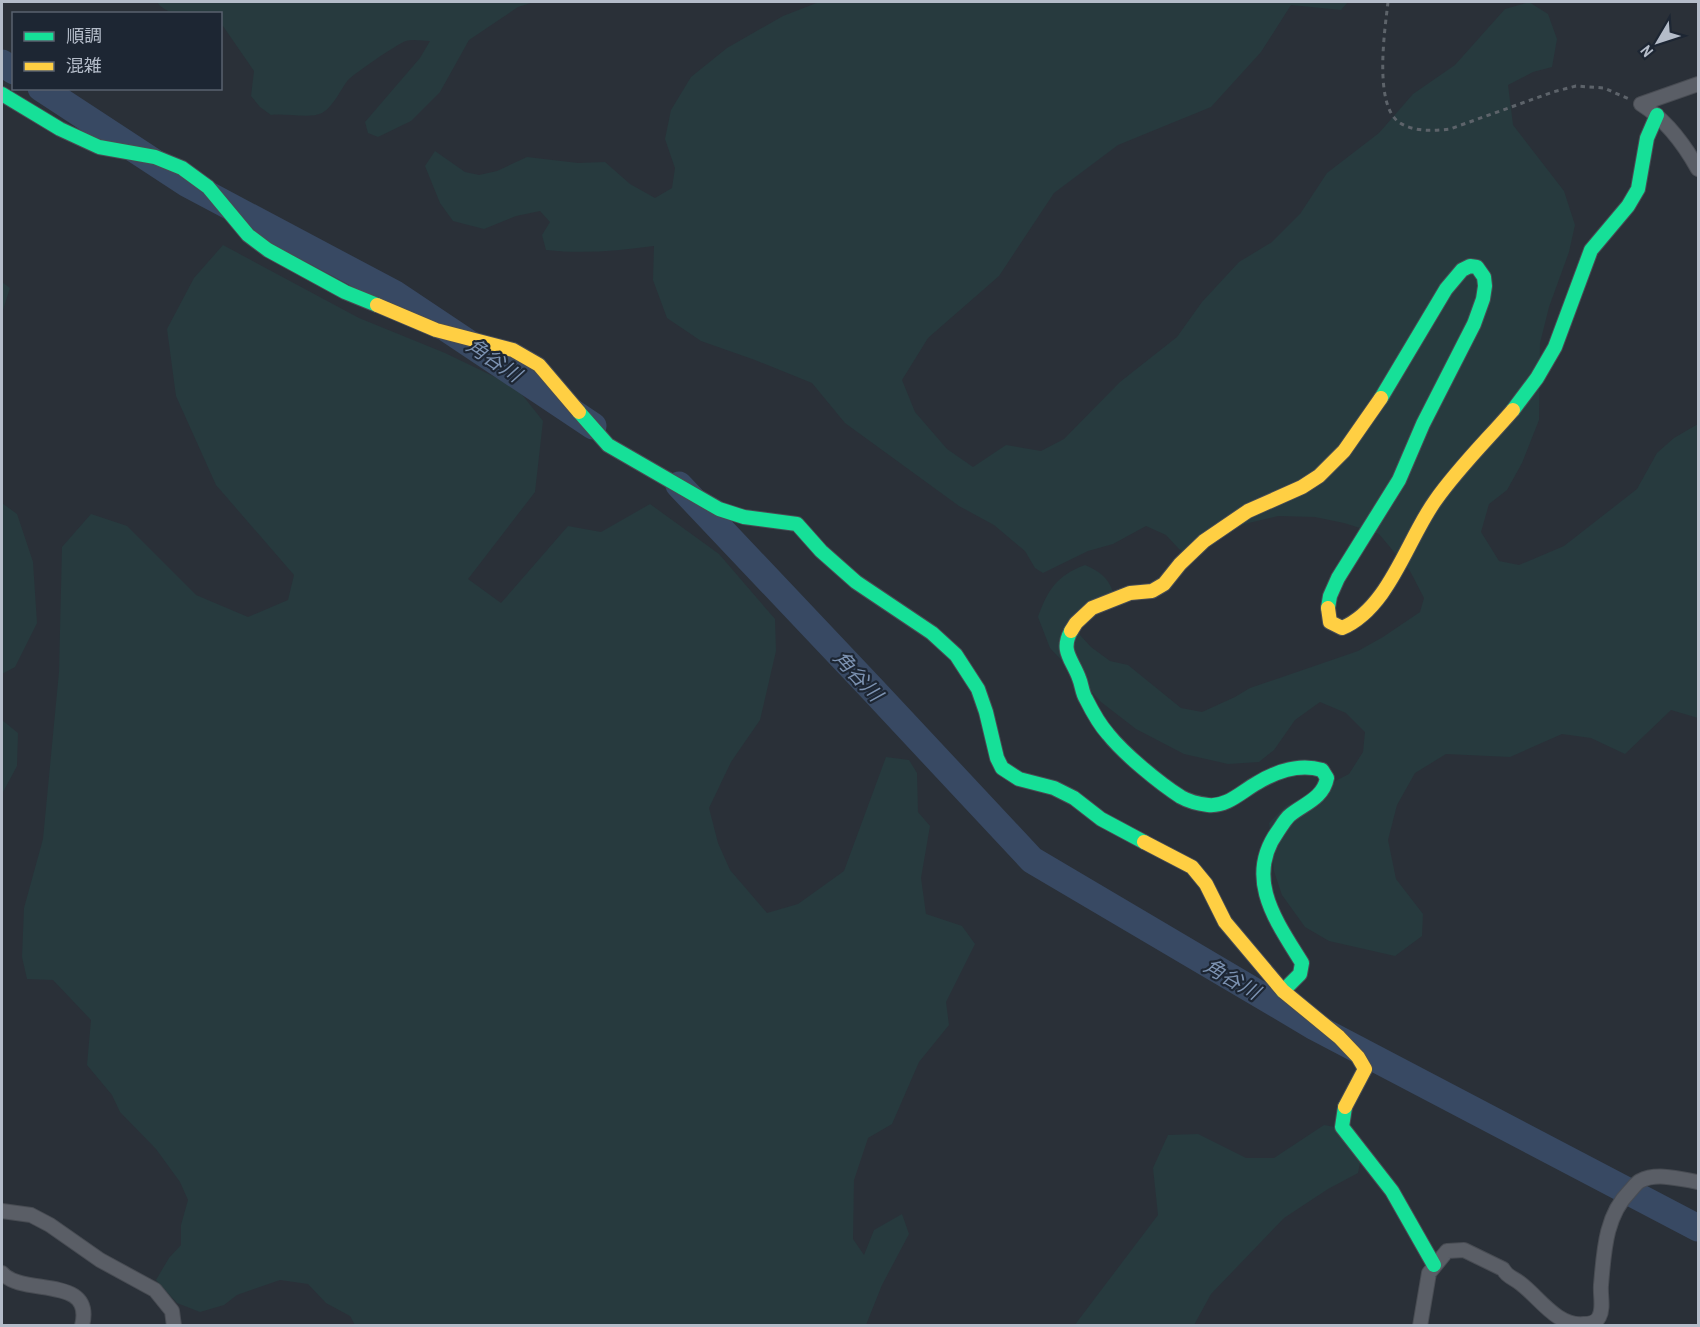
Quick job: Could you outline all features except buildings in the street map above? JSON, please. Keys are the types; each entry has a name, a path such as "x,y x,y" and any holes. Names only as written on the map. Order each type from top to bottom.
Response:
{"street":[{"path":"1641,104 1698,84"},
{"path":"2,94 60,129 99,147 155,158 182,168 208,187 248,235 268,250 345,292 436,330 513,350 539,365 608,445 697,495 706,504 732,513 797,524 825,556 865,589 936,634 966,668 980,693 997,758 1002,768 1019,779 1054,788 1074,798 1101,819 1192,867 1206,884 1225,921 1283,991 1339,1037 1358,1057 1365,1069 1362,1079 1345,1104 1341,1116 1342,1127 1392,1191 1434,1265"},
{"path":"1641,104 1657,115 1691,155 1698,169"},
{"path":"1283,991 1300,974 1302,963 1278,925 1266,896 1262,878 1263,859 1270,842 1288,817 1320,794 1327,778 1322,770 1298,767 1281,771 1256,783 1235,798 1223,803 1209,805 1183,798 1121,749 1106,732 1084,697 1066,641 1076,623 1092,608 1130,593 1152,591 1164,584 1180,564 1204,541 1248,512 1302,487 1319,476 1344,451 1375,408 1446,289 1462,270 1470,266 1477,267 1484,274 1486,288 1483,302 1462,351 1423,424 1389,497 1355,547 1328,601 1327,615 1330,623 1341,628 1347,628 1367,612 1387,586 1434,503 1454,475 1538,378 1554,347 1582,269 1593,247 1632,200 1639,187 1647,139 1657,115"},
{"path":"1420,1326 1429,1273 1448,1251 1464,1250 1503,1269 1506,1275 1520,1283 1563,1320 1578,1325 1590,1324 1598,1320 1601,1313 1600,1290 1606,1236 1614,1214 1625,1196 1640,1182 1655,1177 1698,1182"},
{"path":"2,1210 31,1215 99,1260 155,1290 172,1311 174,1326"},
{"path":"2,1273 6,1278 23,1285 59,1289 69,1293 79,1300 83,1308 82,1326"}],"path":[{"path":"1388,2 1384,36 1383,86 1385,104 1398,122 1414,128 1450,129 1576,86 1604,88 1641,104"}],"green space":[{"path":"157,2 534,2 518,7 469,40 440,92 411,121 378,137 368,133 365,122 420,58 430,41 406,41 376,59 348,80 333,102 322,113 311,116 271,115 251,96 254,71 222,26 222,12 172,12 162,8"},
{"path":"819,2 1348,2 1341,10 1291,5 1261,52 1211,107 1118,145 1054,193 999,276 928,338 902,380 915,412 947,449 973,467 1006,445 1041,451 1064,439 1120,382 1177,337 1202,302 1239,262 1272,242 1300,214 1327,173 1379,133 1413,94 1455,65 1505,9 1529,2 1548,14 1557,39 1552,67 1533,72 1508,85 1513,125 1564,191 1575,225 1569,252 1549,307 1540,343 1539,420 1522,463 1507,490 1489,504 1481,532 1499,561 1519,565 1564,546 1637,489 1657,453 1674,438 1698,424 1698,718 1671,710 1625,754 1591,738 1562,734 1510,757 1446,754 1415,773 1397,805 1388,840 1396,879 1423,914 1422,936 1395,956 1329,941 1305,927 1282,895 1274,871 1269,823 1286,806 1349,774 1363,752 1365,732 1346,713 1320,702 1295,720 1274,750 1259,762 1228,764 1184,754 1136,729 1101,702 1050,648 1038,617 1045,599 1060,579 1085,565 1095,570 1106,578 1113,592 1080,626 1080,635 1091,647 1110,661 1128,665 1181,708 1202,712 1250,688 1358,651 1420,612 1424,598 1410,571 1379,534 1315,517 1278,516 1236,526 1194,558 1179,549 1166,535 1146,526 1113,544 1088,551 1043,573 1035,568 1025,551 994,525 959,506 845,423 812,383 701,341 667,318 653,280 654,246 573,252 546,250 542,235 550,222 540,211 516,216 484,229 453,221 440,203 425,166 435,151 465,172 479,175 497,171 527,157 578,163 605,162 630,184 655,198 672,188 675,168 665,139 671,110 691,77 727,48 783,16"},
{"path":"223,245 359,318 445,353 516,387 543,421 535,492 468,579 501,603 568,526 601,532 650,504 719,554 775,619 776,651 760,720 731,762 709,808 718,843 730,870 767,913 798,904 844,871 886,757 909,760 917,773 918,812 930,826 921,878 926,914 962,926 975,944 946,1002 949,1025 919,1062 892,1124 868,1138 854,1180 853,1239 864,1255 874,1230 902,1214 909,1234 882,1285 866,1325 355,1325 350,1316 326,1303 308,1284 280,1280 237,1295 224,1305 200,1312 177,1303 156,1280 169,1258 181,1245 181,1225 188,1200 180,1182 156,1149 120,1112 112,1095 87,1065 91,1020 53,980 27,979 22,957 24,908 43,839 59,672 62,547 91,514 127,526 196,595 248,617 288,600 294,575 216,485 176,396 167,329 194,278"},
{"path":"2,282 10,288 2,313"},
{"path":"2,503 17,514 33,562 37,623 15,667 2,674"},
{"path":"2,720 18,733 17,766 2,794"},
{"path":"1324,1125 1352,1130 1364,1143 1358,1173 1328,1189 1284,1218 1211,1294 1194,1325 1074,1326 1158,1215 1153,1168 1168,1135 1198,1134 1246,1158 1274,1158"}],"waterway":[{"name":"角谷川","path":"2,63 12,70"},
{"name":"角谷川","path":"44,90 186,183 395,294 593,426"},
{"name":"角谷川","path":"679,485 1032,860 1315,1027 1698,1228"}],"traffic: fast":[{"path":"2,94 60,129 99,147 155,157 182,168 208,187 248,235 268,250 345,292 377,305"},
{"path":"1513,410 1537,378 1555,347 1591,250 1628,206 1638,189 1647,138 1657,115"},
{"path":"1328,608 1330,596 1338,578 1399,480 1423,424 1474,324 1485,286 1484,277 1477,267 1470,266 1462,270 1446,289 1381,398"},
{"path":"579,412 608,445 719,509 744,517 797,524 821,551 856,582 932,633 956,655 978,689 997,758 1002,768 1019,779 1054,788 1074,798 1101,819 1144,842"},
{"path":"1071,631 1067,644 1068,655 1085,697 1099,722 1132,759 1181,797 1205,805 1221,804 1272,775 1288,769 1305,767 1322,770 1327,778 1317,796 1284,822 1268,848 1264,866 1264,882 1274,915 1302,963 1300,974 1283,991"},
{"path":"1345,1107 1342,1127 1392,1191 1434,1265"}],"traffic: slow":[{"path":"377,305 436,330 513,350 539,365 579,412"},
{"path":"1071,631 1092,608 1130,593 1152,591 1164,584 1180,564 1204,541 1248,511 1302,487 1319,476 1344,451 1381,398"},
{"path":"1328,608 1330,622 1342,628 1372,605 1396,572 1435,501 1513,410"},
{"path":"1144,842 1192,867 1206,884 1225,922 1283,991 1339,1037 1358,1057 1365,1069 1345,1107"}]}
